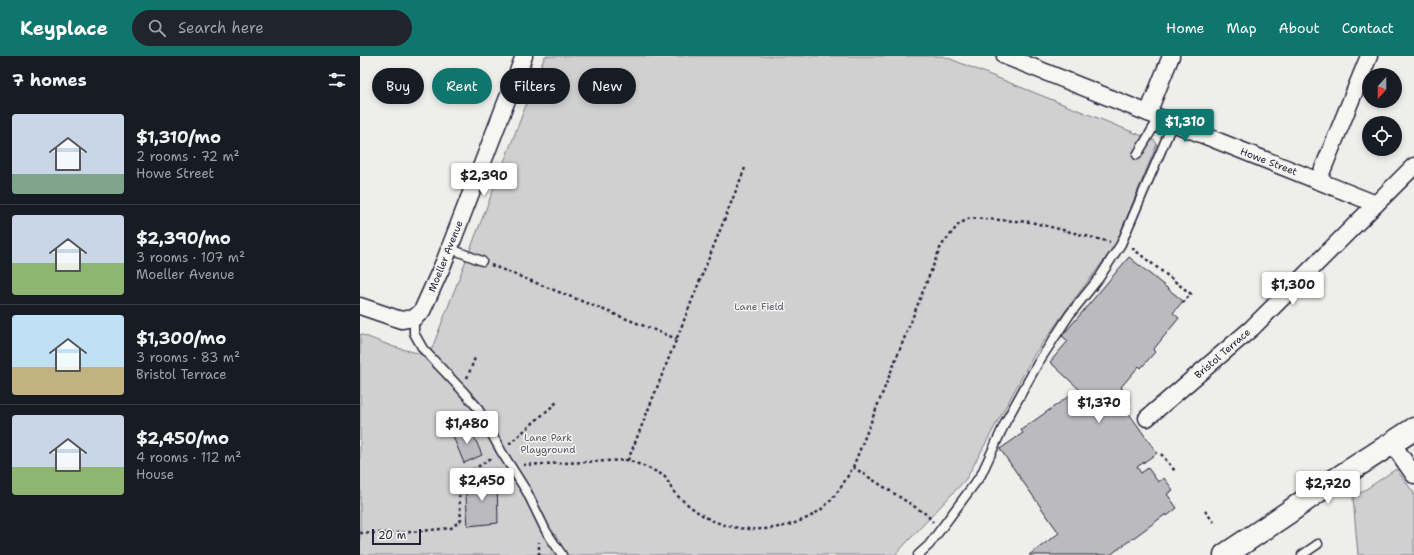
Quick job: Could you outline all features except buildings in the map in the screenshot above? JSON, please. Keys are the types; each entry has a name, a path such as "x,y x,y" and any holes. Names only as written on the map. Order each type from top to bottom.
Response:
{"main road":[{"path":"1225,555 1289,512 1321,488 1414,429"}],"street":[{"name":"Howe Street","path":"1005,56 1376,204"},
{"path":"1160,118 1170,56"},
{"path":"1318,181 1369,56"},
{"name":"Moeller Avenue","path":"414,318 422,311 449,248 522,62"},
{"name":"Bristol Terrace","path":"1146,418 1252,328 1414,166"},
{"path":"360,306 401,320 414,318"},
{"path":"1392,443 1414,475"}],"lane":[{"path":"522,62 532,68"},
{"path":"1137,155 1160,118"},
{"path":"918,555 941,530 981,475 1006,421 1038,363 1070,314 1099,278 1121,244 1160,118"},
{"path":"449,248 482,261"},
{"path":"414,318 414,333 423,350 477,407 501,451 527,492 546,531 562,555"},
{"path":"1302,555 1318,544"}],"path":[{"path":"628,460 745,168"},
{"path":"510,465 628,460 665,477 674,492 700,514 717,523 738,528 762,530 788,525 807,517 824,506 841,488 853,466 942,246 959,224 970,218 1031,222 1131,247 1191,294 1181,306"},
{"path":"482,261 677,338"},
{"path":"462,390 475,358"},
{"path":"360,533 400,533 452,528 461,520 458,480 501,451 557,402"},
{"path":"1161,454 1175,471"},
{"path":"853,466 926,514 941,530"},
{"path":"1205,511 1214,522"}],"green space":[{"name":"Lane Field","path":"545,56 943,56 1155,141 1157,144 1115,246 1034,355 966,479 895,555 360,555 360,334 394,347 429,356 526,104 570,104 570,68 540,68"},
{"path":"1396,469 1414,493 1414,555 1358,555 1353,498"}],"park label":[{"name":"Lane Park Playground","path":"548,442"}]}
